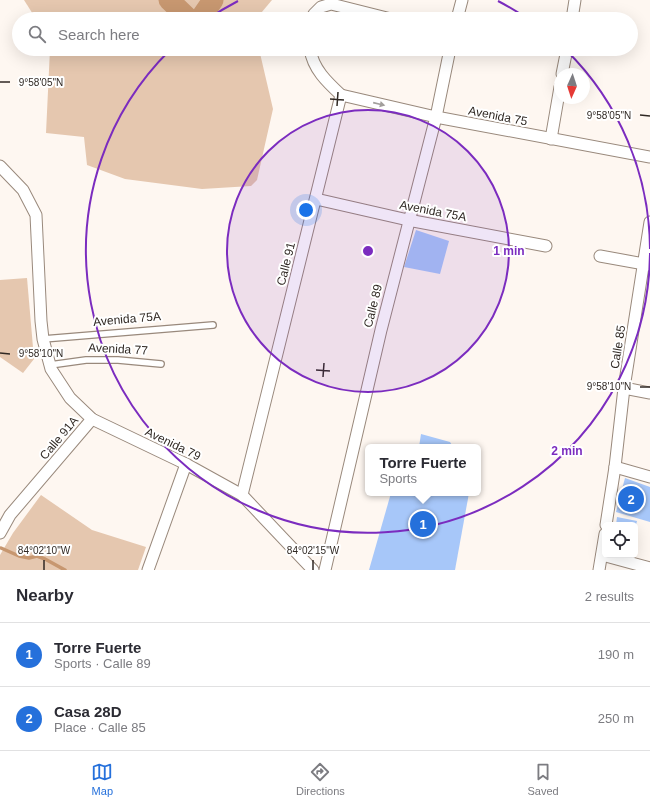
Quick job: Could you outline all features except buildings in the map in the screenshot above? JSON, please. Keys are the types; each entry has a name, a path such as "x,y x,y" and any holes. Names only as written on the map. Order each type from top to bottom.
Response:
{"street":[{"path":"459,12 462,0"},
{"path":"573,12 576,0"},
{"path":"316,12 321,7 331,4 363,12"},
{"path":"311,56 316,67 328,83 341,95"},
{"name":"Calle 89","path":"325,570 381,330 408,220 436,117 449,56"},
{"path":"563,68 566,56"},
{"name":"Avenida 75","path":"341,95 436,117 650,157"},
{"name":"Calle 91","path":"242,495 341,95"},
{"path":"551,139 557,104"},
{"name":"Calle 91A","path":"0,166 23,190 36,216 41,321 43,339 51,369 70,398 92,419 10,515 0,533"},
{"name":"Avenida 75A","path":"316,199 408,220 546,246"},
{"name":"Calle 85","path":"606,522 615,467 624,388 647,265 650,222"},
{"path":"600,256 647,265"},
{"path":"624,388 650,393"},
{"name":"Avenida 79","path":"92,419 186,464 242,495 313,570"},
{"path":"148,570 186,464"},
{"path":"615,467 650,477"},
{"path":"599,570 602,555"},
{"path":"613,558 650,568"}],"lane":[{"name":"Avenida 75A","path":"43,339 213,325"},
{"name":"Avenida 77","path":"50,365 86,360 118,360 161,364"}],"shaded area":[{"path":"24,0 272,0 262,12 32,12"},
{"path":"50,56 261,56 273,109 257,180 251,186 202,189 125,179 87,165 84,137 46,133"},
{"path":"27,278 34,359 23,373 0,357 0,280"},
{"path":"41,495 92,530 146,547 138,570 0,570 0,555 13,533"}],"waterway":[{"path":"169,0 182,12"},
{"path":"205,12 213,0"},
{"path":"1,548 19,556 29,558 37,556 65,570"}],"place":[{"name":"Casa 28D","path":"631,499"},
{"name":"Torre Fuerte","path":"423,524"}]}
